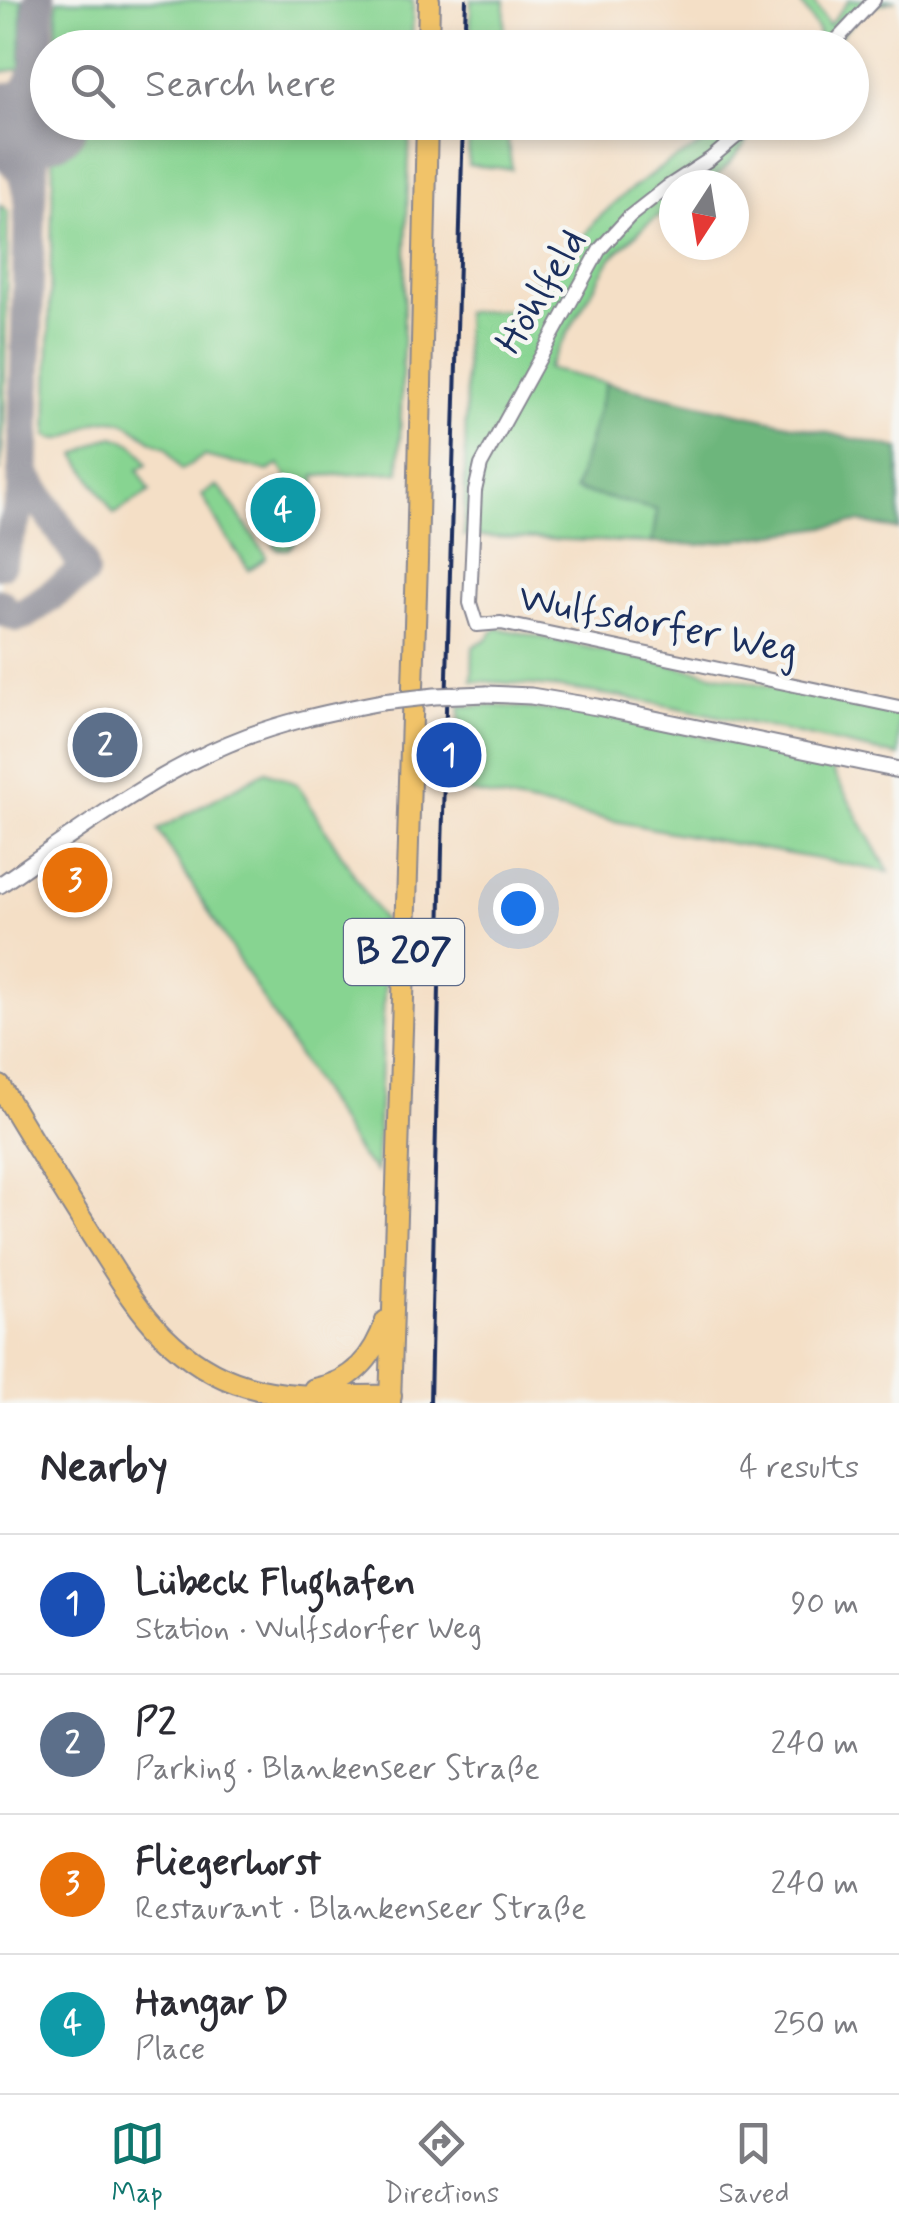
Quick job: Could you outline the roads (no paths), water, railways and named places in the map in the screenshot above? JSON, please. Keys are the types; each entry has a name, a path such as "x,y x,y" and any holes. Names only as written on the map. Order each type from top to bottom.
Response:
{"main road":[{"path":"428,30 429,0"},
{"name":"B 207","path":"390,1399 418,524 426,140"},
{"path":"0,1086 114,1269 162,1334 187,1356 214,1374 248,1387 285,1394 390,1399"},
{"path":"285,1394 330,1386 364,1364 380,1341 393,1300"}],"street":[{"path":"846,30 874,0"},
{"name":"Höhlfeld","path":"474,491 481,465 600,249 630,216 733,140"},
{"name":"Wulfsdorfer Weg","path":"474,491 470,603 477,625 501,624 899,707"},
{"path":"0,885 201,757 302,718 382,702 436,696 531,696 899,770"}],"railway":[{"path":"465,30 466,0"},
{"path":"430,1403 462,140"}],"place":[{"name":"Hangar D","path":"283,510"},
{"name":"P2","path":"105,745"},
{"name":"Lübeck Flughafen","path":"449,755"},
{"name":"Fliegerhorst","path":"75,880"}]}
